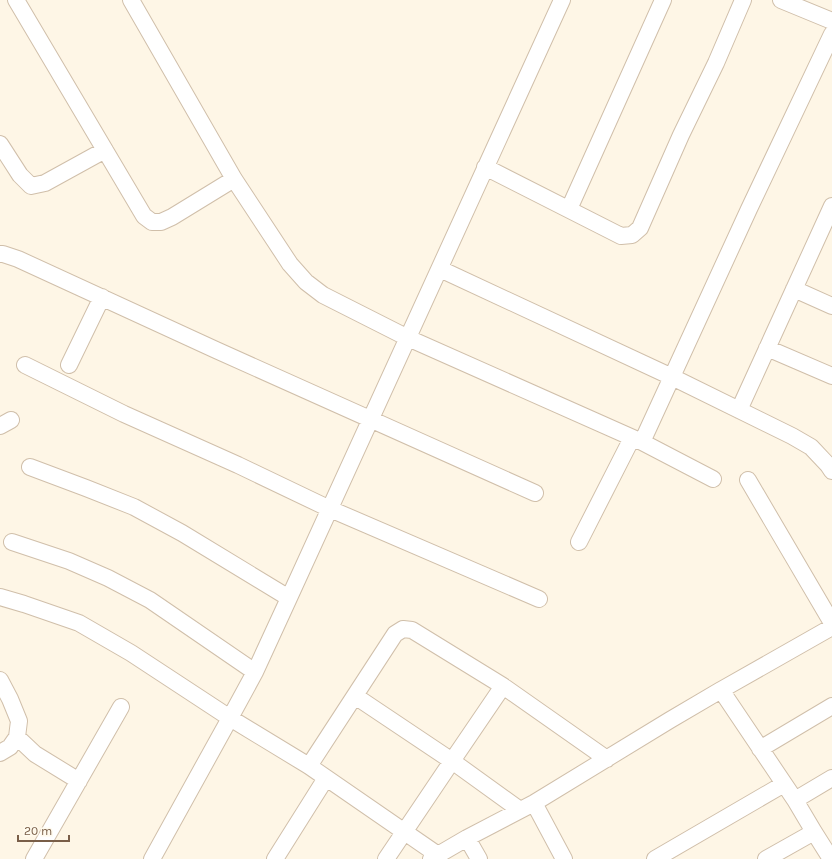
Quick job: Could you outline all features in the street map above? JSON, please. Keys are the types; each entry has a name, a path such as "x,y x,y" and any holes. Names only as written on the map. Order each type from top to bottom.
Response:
{"street":[{"path":"16,0 144,216 152,222 161,222 172,217 234,179"},
{"path":"131,0 234,179 290,264 306,282 323,295 408,338 637,440 713,479"},
{"path":"152,859 255,672 371,421 562,0"},
{"path":"569,210 663,0"},
{"path":"486,167 621,236 632,235 640,228 716,63 743,0"},
{"path":"781,0 832,21"},
{"path":"579,542 672,377 832,34"},
{"path":"0,144 20,175 31,186 45,183 105,150"},
{"path":"739,410 832,206"},
{"path":"0,254 18,259 371,421 535,493"},
{"path":"440,269 672,377 792,436 811,447 832,471"},
{"path":"794,289 832,306"},
{"path":"69,365 102,297"},
{"path":"767,348 832,376"},
{"path":"25,365 124,414 245,468 330,509 539,598"},
{"path":"30,467 134,507 182,533 289,598"},
{"path":"748,480 832,623"},
{"path":"12,542 70,561 108,578 150,600 255,672"},
{"path":"0,597 79,624 131,653 230,718 309,766 404,831 435,857 527,806 721,690 832,627"},
{"path":"309,766 395,634 402,629 412,630 503,686 607,759"},
{"path":"0,680 19,721 18,737 10,747 0,753"},
{"path":"386,859 503,686"},
{"path":"721,690 795,800 831,859"},
{"path":"355,696 452,761 527,806 564,859"},
{"path":"760,749 832,706"},
{"path":"34,859 121,707"},
{"path":"18,737 35,754 79,780"},
{"path":"275,859 326,778"},
{"path":"795,800 832,778"},
{"path":"655,859 784,784"},
{"path":"766,859 814,832"},
{"path":"467,838 479,859"}]}
